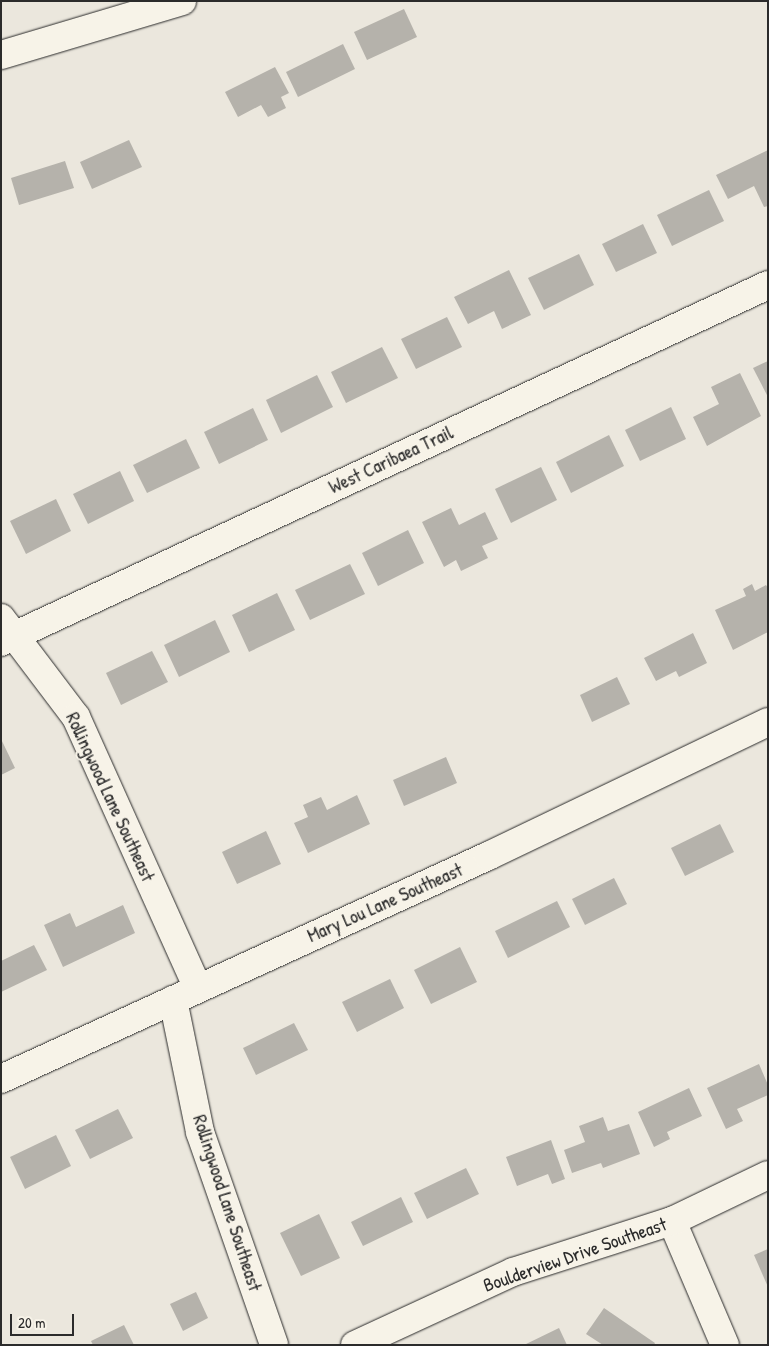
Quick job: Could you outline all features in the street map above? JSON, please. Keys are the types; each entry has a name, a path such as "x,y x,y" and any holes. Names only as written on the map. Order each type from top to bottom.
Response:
{"street":[{"path":"1,56 173,3"},
{"name":"West Caribaea Trail","path":"6,632 768,285"},
{"name":"Rollingwood Lane Southeast","path":"6,632 76,717 198,988"},
{"name":"Mary Lou Lane Southeast","path":"1,1079 488,856 768,722"},
{"name":"Rollingwood Lane Southeast","path":"173,1000 200,1132 274,1345"},
{"name":"Boulderview Drive Southeast","path":"355,1345 512,1272 672,1221 768,1176"},
{"path":"672,1221 725,1345"}],"building":[{"path":"404,9 417,37 367,60 354,32"},
{"path":"343,44 355,69 298,97 286,72"},
{"path":"275,67 289,93 281,97 286,108 268,117 261,105 238,117 225,92"},
{"path":"129,140 142,167 92,189 80,162"},
{"path":"768,150 768,206 764,207 754,186 728,199 716,175"},
{"path":"65,161 74,188 19,205 11,178"},
{"path":"709,190 724,221 672,246 657,215"},
{"path":"643,224 657,253 616,272 602,244"},
{"path":"579,254 594,285 544,310 528,278"},
{"path":"509,270 531,315 502,329 494,311 468,324 454,297"},
{"path":"447,317 462,347 416,369 401,339"},
{"path":"382,347 398,378 346,403 331,372"},
{"path":"768,361 768,397 753,368"},
{"path":"740,373 761,416 707,446 693,417 719,404 711,387"},
{"path":"317,375 333,407 281,433 266,400"},
{"path":"671,407 686,439 640,461 625,430"},
{"path":"253,408 268,440 219,464 204,432"},
{"path":"609,435 624,466 571,493 556,462"},
{"path":"186,439 200,468 147,493 133,465"},
{"path":"541,467 557,500 511,523 495,489"},
{"path":"120,471 134,501 88,524 73,494"},
{"path":"56,499 71,531 26,554 10,521"},
{"path":"451,508 459,525 485,512 498,539 482,546 488,558 461,571 456,560 444,567 422,522"},
{"path":"408,530 424,563 378,586 362,553"},
{"path":"350,564 365,594 310,620 295,590"},
{"path":"752,584 755,591 766,585 768,588 768,632 733,650 715,610 746,596 743,589"},
{"path":"277,593 295,630 249,652 232,615"},
{"path":"215,620 230,652 179,677 164,645"},
{"path":"693,633 707,663 679,677 676,671 656,681 644,658"},
{"path":"152,651 168,682 121,705 106,673"},
{"path":"617,677 630,704 592,722 580,695"},
{"path":"1,739 15,768 1,775"},
{"path":"446,757 457,783 404,806 393,780"},
{"path":"357,795 370,824 308,853 294,823 308,817 303,805 321,797 327,810"},
{"path":"720,824 734,852 685,876 671,848"},
{"path":"266,831 281,864 237,884 222,852"},
{"path":"614,878 627,904 585,925 572,899"},
{"path":"557,901 570,927 508,958 495,931"},
{"path":"123,905 135,933 63,967 44,925 70,913 76,927"},
{"path":"34,945 47,970 1,992 1,961"},
{"path":"460,947 477,982 431,1004 414,970"},
{"path":"390,979 404,1008 357,1032 342,1002"},
{"path":"294,1023 308,1050 256,1075 243,1048"},
{"path":"759,1064 768,1085 768,1095 737,1109 743,1121 726,1129 707,1088"},
{"path":"689,1088 702,1116 667,1132 670,1139 654,1147 638,1112"},
{"path":"118,1109 133,1138 90,1159 75,1130"},
{"path":"603,1117 608,1131 629,1124 640,1154 603,1168 601,1163 572,1173 564,1150 585,1142 579,1126"},
{"path":"56,1135 71,1166 25,1189 10,1157"},
{"path":"551,1140 565,1179 552,1184 548,1174 517,1186 506,1157"},
{"path":"466,1168 479,1194 427,1219 414,1193"},
{"path":"401,1197 413,1222 363,1246 351,1222"},
{"path":"319,1214 340,1258 301,1276 280,1233"},
{"path":"768,1249 768,1287 754,1255"},
{"path":"196,1292 208,1318 183,1331 170,1304"},
{"path":"604,1308 655,1343 654,1345 603,1345 586,1334"},
{"path":"124,1325 134,1345 93,1345 91,1341"},
{"path":"559,1328 567,1345 524,1345"}]}
